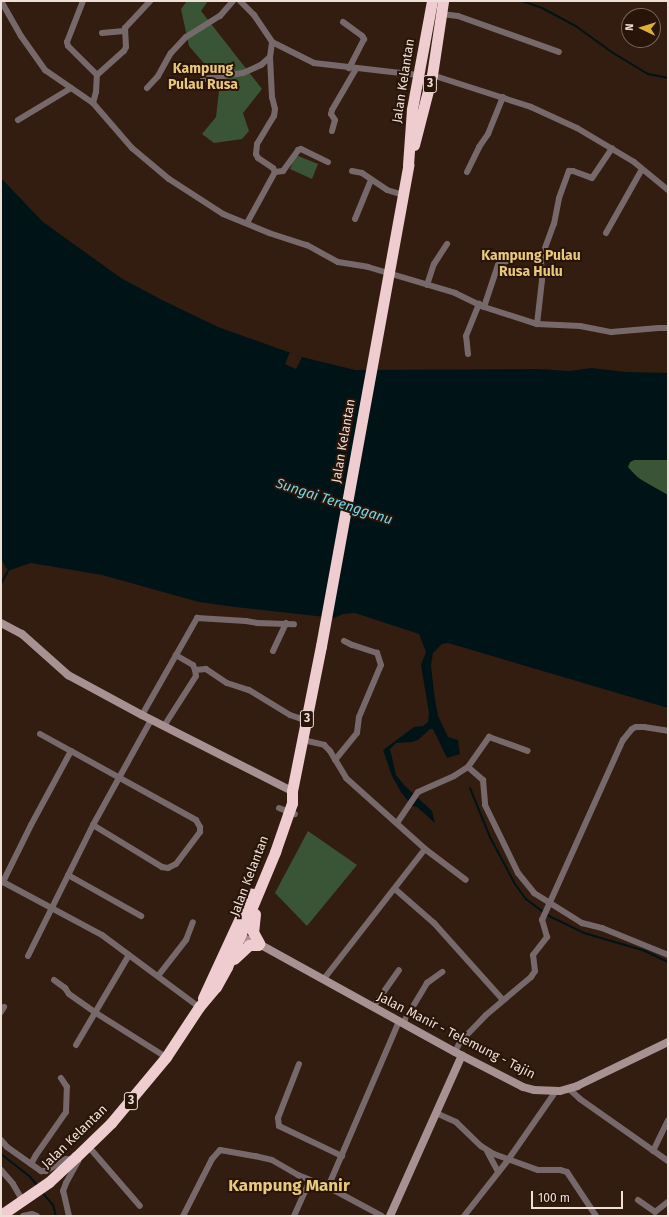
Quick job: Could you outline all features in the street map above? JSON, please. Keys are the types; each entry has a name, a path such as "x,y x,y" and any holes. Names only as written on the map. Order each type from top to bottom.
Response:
{"highway":[{"name":"Jalan Kelantan","path":"1,1215 49,1182 88,1146 137,1094 166,1057 199,1007 238,933 266,875 287,811 307,721 403,195 408,165 412,109 432,1"},
{"name":"Jalan Kelantan","path":"408,165 420,126 432,73 444,1"},
{"path":"412,109 416,114 420,112 427,82 432,73"},
{"name":"Jalan Kelantan","path":"199,1007 216,987 227,967 261,871 287,811"},
{"path":"227,967 246,947 259,944 253,932 252,926 266,875"}],"street":[{"path":"1,1 20,36 46,70 92,103 132,148 169,179 216,210 269,234 307,245 338,262 368,267 455,293 482,305 537,324 580,326 611,332 668,328"},
{"path":"83,1 67,42 68,46 97,75"},
{"path":"92,103 96,92 97,75 124,50 126,47 124,31 126,26 150,1"},
{"path":"147,88 158,76 171,53 186,37 220,16 233,1"},
{"path":"240,1 254,15 272,42 314,63 418,75"},
{"path":"442,14 458,16 559,52"},
{"path":"343,22 364,39 349,68"},
{"path":"102,33 124,31"},
{"path":"272,42 270,57 272,97 275,109 274,116 257,144 256,154 258,158 273,168 275,172"},
{"path":"203,79 243,73 261,65 270,57"},
{"path":"332,131 335,120 331,114 332,110 356,69"},
{"path":"432,73 531,107 578,128 612,148 668,190"},
{"path":"18,120 71,88"},
{"path":"467,172 479,147 488,134 503,97"},
{"path":"537,324 542,280 541,259 554,224 558,198 569,171 571,170 590,178 595,177 612,148"},
{"path":"275,172 283,171 298,150 301,149 328,162"},
{"path":"606,233 642,169"},
{"path":"352,171 362,174 387,190 403,195"},
{"path":"247,223 275,172"},
{"path":"355,219 371,180"},
{"path":"427,285 434,264 447,244"},
{"path":"468,354 466,336 482,305 498,265 507,261"},
{"path":"142,715 195,621 200,617 257,623 294,624"},
{"path":"1,623 22,634 68,675 151,720 292,791"},
{"path":"273,652 286,623"},
{"path":"335,760 357,733 359,717 381,665 377,653 344,641"},
{"path":"164,726 193,681 195,670 193,665 176,655"},
{"path":"195,670 206,669 227,683 249,690 290,715 307,721"},
{"path":"28,956 93,826 151,720"},
{"path":"390,1216 436,1113 459,1053 460,1042 503,1000 532,978 534,971 533,955 547,937 542,920 627,734 636,727 668,731"},
{"path":"40,734 196,820 200,827 200,832 176,864 168,868 162,867 93,826"},
{"path":"397,823 418,792 454,776 468,767 489,736 528,751"},
{"path":"303,740 324,745 346,778 426,849 466,880"},
{"path":"1,889 2,882 71,751"},
{"path":"468,767 483,780 485,805 518,873 534,893 550,905 582,923 602,928 668,955"},
{"path":"323,980 426,849"},
{"path":"68,875 141,916"},
{"path":"2,882 52,907 102,935 199,1007"},
{"path":"395,889 434,923 503,1000"},
{"path":"158,976 186,940 193,922"},
{"name":"Jalan Manir - Telemung - Tajin","path":"238,933 459,1053 522,1086 534,1090 556,1091 569,1089 588,1082 613,1068 668,1042"},
{"path":"76,1045 96,1014 129,955"},
{"path":"373,1007 399,970"},
{"path":"328,1188 401,1022 427,983 442,972"},
{"path":"54,980 65,988 69,994 96,1014 166,1057"},
{"path":"299,1064 278,1118 278,1126 342,1156"},
{"path":"31,1164 66,1112 67,1087 61,1078"},
{"path":"569,1089 580,1099 668,1161"},
{"path":"464,1216 508,1160 556,1091"},
{"path":"436,1113 463,1127 487,1151 498,1172"},
{"path":"653,1151 668,1120"},
{"path":"1,1140 7,1147 41,1171 46,1171 66,1159 75,1158 78,1161 63,1191 69,1216"},
{"path":"88,1146 140,1206"},
{"path":"183,1216 212,1158 220,1150 266,1158 382,1216"},
{"path":"487,1151 538,1170 560,1170 567,1172 596,1216"},
{"path":"1,1170 27,1198"},
{"path":"294,1216 310,1180"},
{"path":"638,1200 655,1212 668,1202"},
{"path":"23,1216 32,1214 37,1216"}],"green space":[{"path":"187,1 208,1 201,11 262,89 243,113 249,131 242,139 214,143 202,134 216,117 220,82 189,46 181,9"},
{"path":"296,155 318,164 312,179 290,169"},
{"path":"634,460 668,460 668,495 647,484 630,471 627,467 630,462"},
{"path":"308,831 357,865 307,926 275,893"}],"water":[{"name":"Sungai Terengganu","path":"1,178 43,222 121,278 218,327 302,357 355,370 538,369 569,371 591,368 626,372 668,373 668,460 634,460 630,462 628,467 638,478 668,495 668,708 448,643 442,644 433,653 431,665 434,693 438,716 448,737 458,740 460,754 447,758 433,729 430,729 418,740 396,743 390,749 396,775 405,786 432,811 435,823 417,807 412,806 401,792 392,776 383,750 414,727 423,726 428,722 429,713 421,665 426,652 419,634 355,613 343,614 334,618 235,607 199,602 102,575 31,563 10,570 6,568 1,558"}],"pier":[{"path":"290,352 302,357 296,369 285,364"}],"waterway":[{"path":"522,1 542,8 577,27 613,53 648,74 668,78"},
{"path":"1,584 10,567"},
{"path":"470,788 490,837 515,884 526,899 543,912"},
{"path":"547,915 584,933 645,951 668,962"},
{"path":"1,1154 30,1177 37,1185"},
{"path":"42,1192 53,1205 56,1216"}],"district":[{"name":"Kampung Pulau Rusa","path":"203,78"},
{"name":"Kampung Pulau Rusa Hulu","path":"531,264"},
{"name":"Kampung Manir","path":"289,1186"}]}
